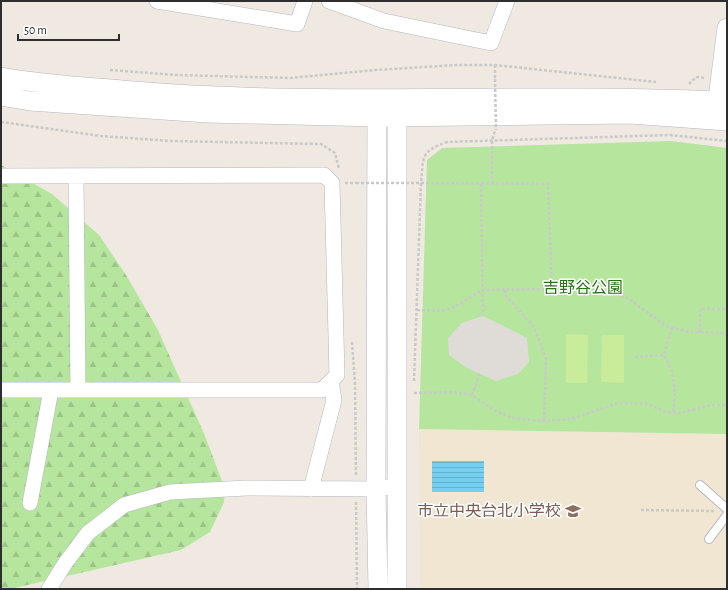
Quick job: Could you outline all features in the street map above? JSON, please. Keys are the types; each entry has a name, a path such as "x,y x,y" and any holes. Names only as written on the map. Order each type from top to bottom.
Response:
{"street":[{"path":"157,1 297,24 305,1"},
{"path":"329,1 384,21 491,43 507,1"},
{"path":"1,96 30,101 208,113 378,108 644,97 721,111 720,81 727,28"},
{"path":"1,77 36,83 205,97 378,108"},
{"path":"397,107 397,589"},
{"path":"378,108 376,489 378,589"},
{"path":"1,176 324,175 332,184 337,375 322,390 1,390"},
{"path":"76,176 78,390"},
{"path":"311,489 334,400 331,381"},
{"path":"30,503 50,390"},
{"path":"49,589 66,562 88,532 124,505 170,492 247,488 376,489 396,486"}],"lane":[{"path":"700,485 724,512 709,539"}],"path":[{"path":"110,70 176,75 290,78 375,70 457,65 495,65 662,82"},
{"path":"492,184 492,140 496,130 495,65"},
{"path":"682,83 689,84 696,77 720,81"},
{"path":"1,122 101,136 171,141 321,144 335,153 339,172"},
{"path":"414,400 422,183 424,157 431,148 447,142 670,135 727,141"},
{"path":"340,183 548,184 552,289"},
{"path":"482,184 483,316"},
{"path":"417,310 440,311 455,307 482,290 552,289 607,291 629,299 666,326 690,332 727,333"},
{"path":"505,290 506,296 534,327 546,358 544,421"},
{"path":"700,332 700,309 727,309"},
{"path":"672,327 664,355 672,371 675,390 672,412"},
{"path":"351,337 355,383 357,589"},
{"path":"635,357 664,355"},
{"path":"472,395 480,374"},
{"path":"414,393 447,392 472,395 494,410 512,418 544,421 570,420 619,403 645,403 666,412 679,413 712,405 727,405"},
{"path":"641,510 724,512"}],"shaded area":[{"path":"483,316 527,338 529,362 518,374 496,381 467,368 449,355 448,338 462,323"},
{"name":"市立中央台北小学校","path":"419,429 727,434 727,589 420,589"}],"green space":[{"name":"吉野谷公園","path":"671,141 727,148 727,434 419,429 427,160 442,148"},
{"path":"1,165 52,194 99,235 126,275 158,330 205,436 225,489 224,502 210,532 181,550 10,589 1,589"},
{"path":"566,334 588,335 587,383 566,383"},
{"path":"602,335 624,335 624,383 601,382"}],"water":[{"path":"432,461 484,461 484,492 432,492"}],"place":[{"name":"市立中央台北小学校","path":"573,511"}]}
